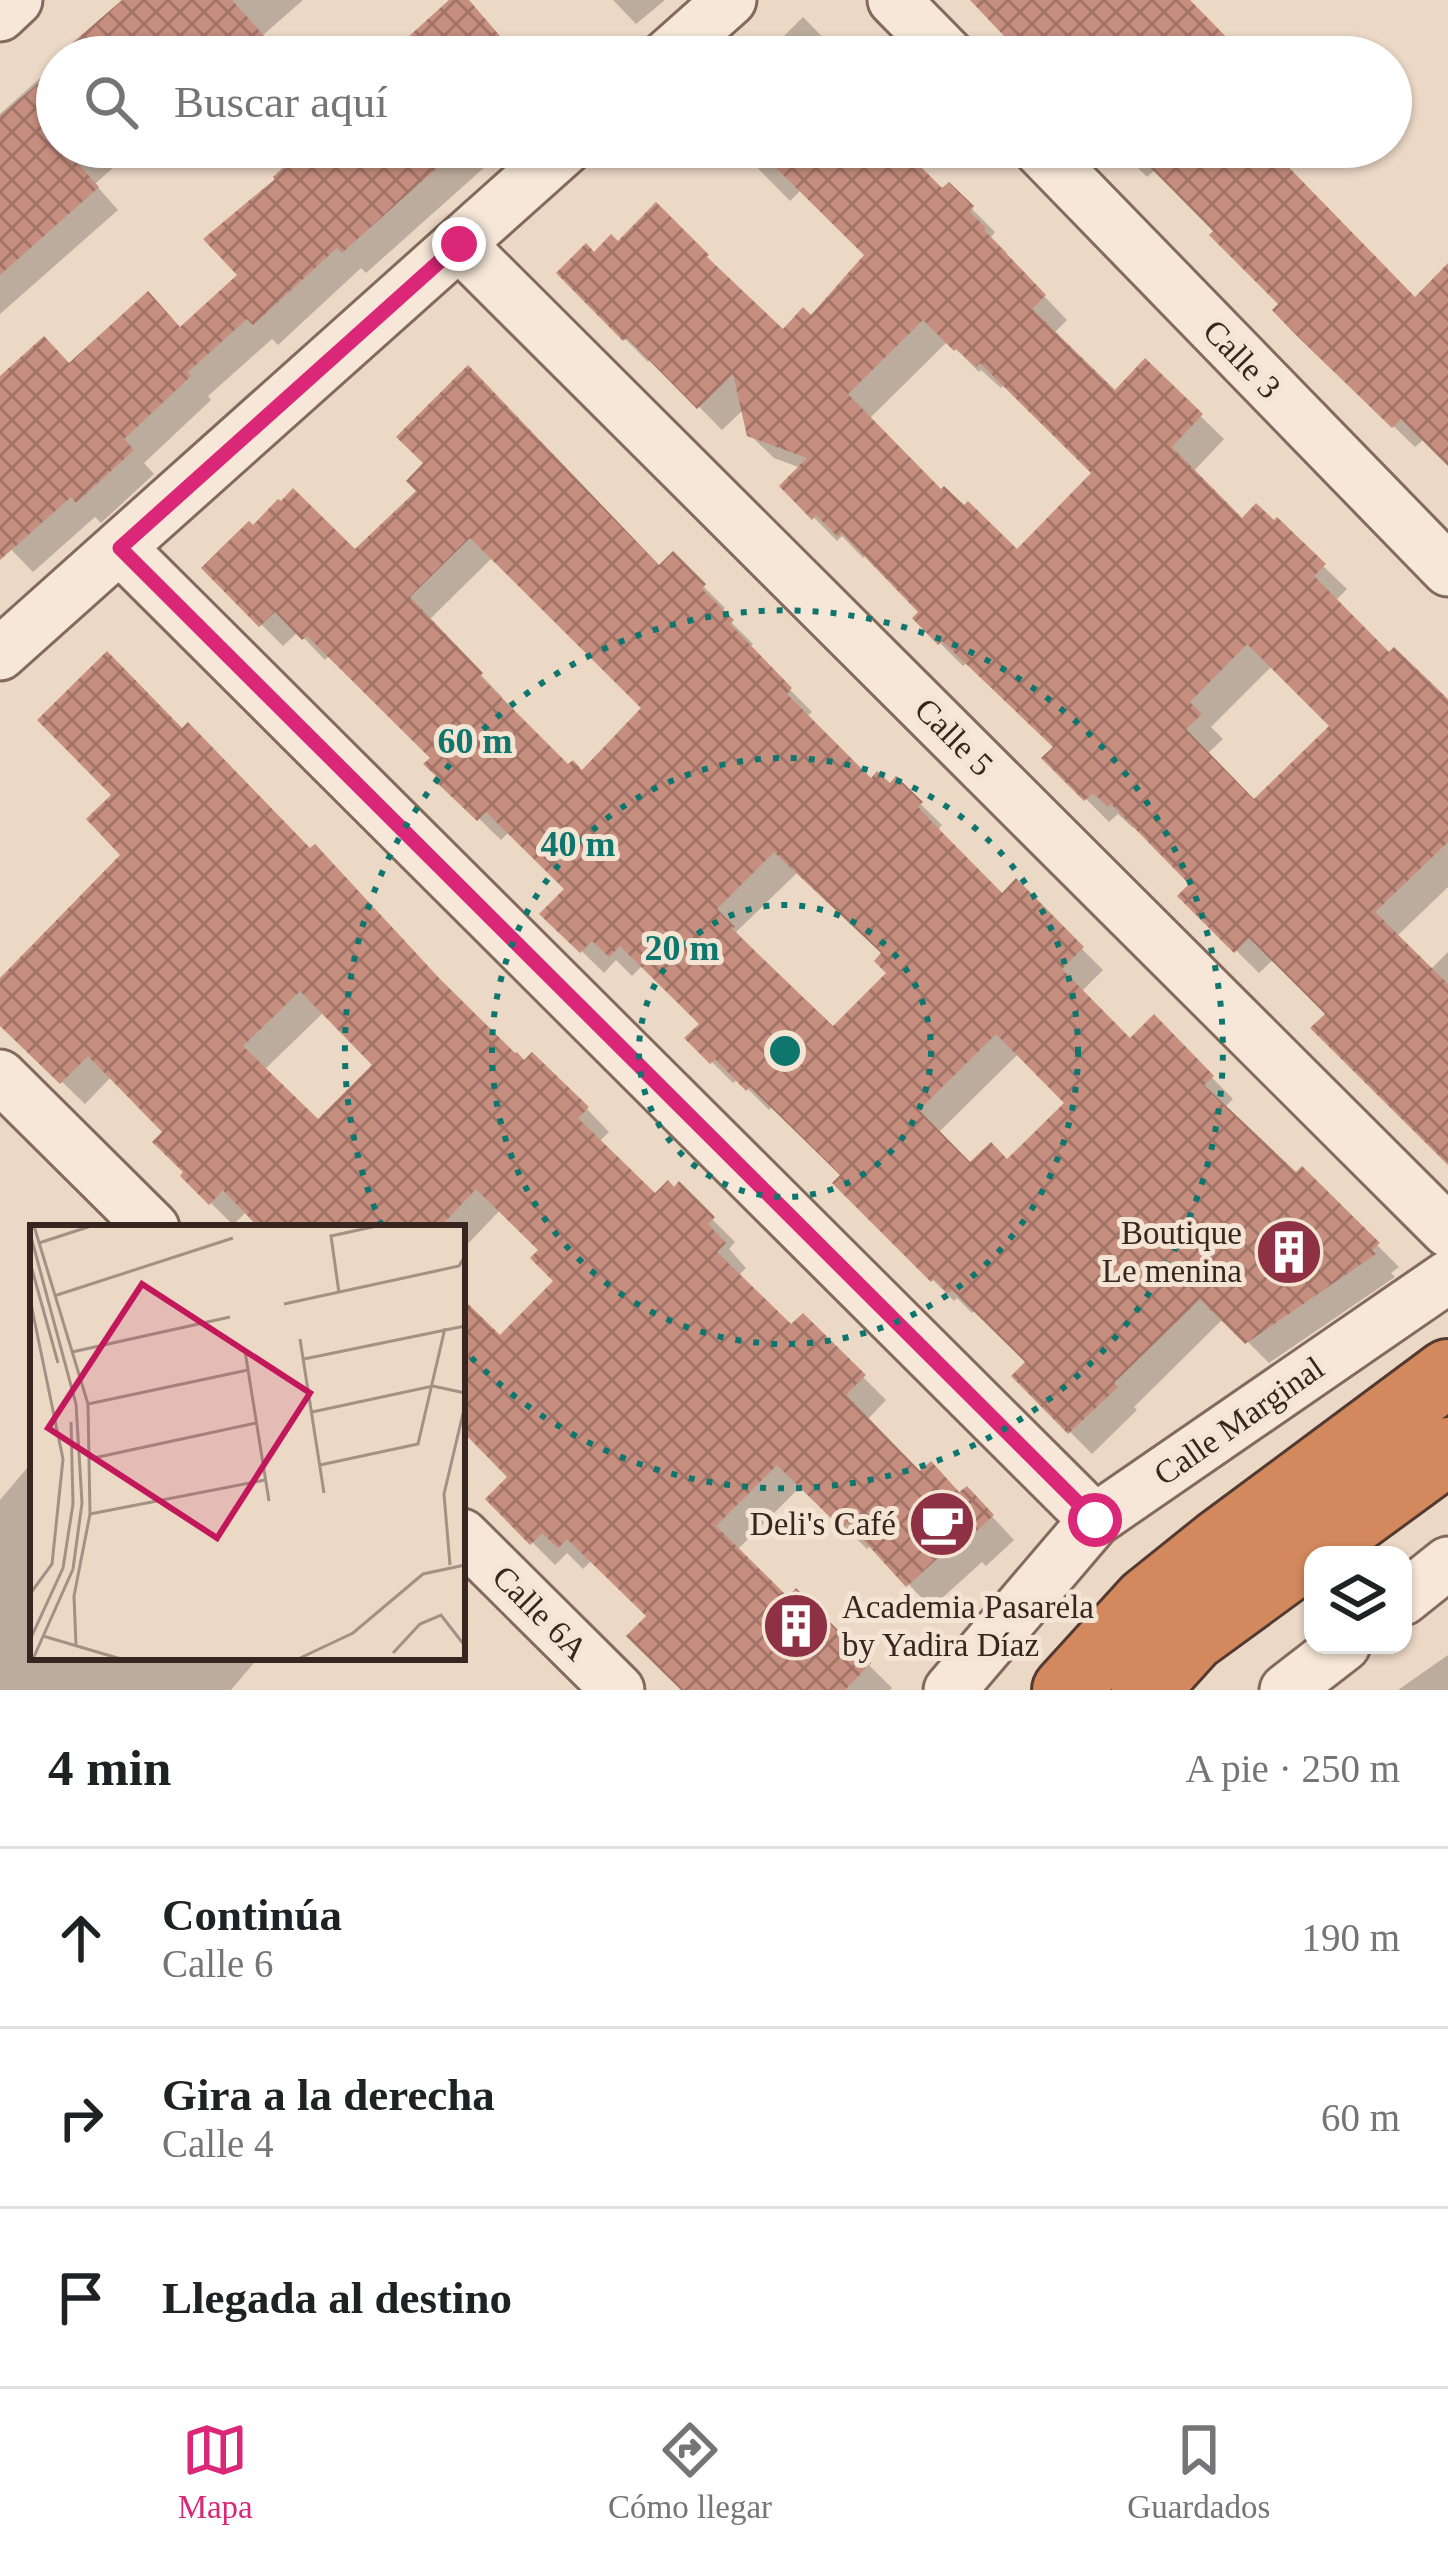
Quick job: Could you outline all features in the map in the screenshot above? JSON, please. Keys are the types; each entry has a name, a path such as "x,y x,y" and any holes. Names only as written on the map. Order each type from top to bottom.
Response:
{"highway":[{"path":"1066,1690 1148,1601 1448,1373"},
{"path":"1144,1690 1192,1637 1448,1451"}],"street":[{"path":"0,14 16,0"},
{"path":"690,36 730,0"},
{"path":"894,0 929,36"},
{"path":"0,654 543,168"},
{"name":"Calle 3","path":"1057,168 1448,571"},
{"name":"Calle 5","path":"459,244 1448,1231"},
{"path":"120,548 1095,1520"},
{"path":"0,1076 150,1225"},
{"name":"Calle Marginal","path":"950,1690 1095,1520 1448,1277"},
{"name":"Calle 6A","path":"465,1538 618,1690"},
{"path":"1412,1592 1448,1563"},
{"path":"1286,1690 1332,1654"}],"building":[{"path":"122,0 232,0 264,36 80,36"},
{"path":"449,0 469,0 500,36 409,36"},
{"path":"970,0 1190,0 1225,36 1004,36"},
{"path":"36,85 36,168 82,168 99,187 0,275 0,116"},
{"path":"283,168 437,168 342,253 337,248 253,325 247,319 124,439 134,450 76,503 71,497 0,560 0,376 44,336 69,363 148,291 180,327 237,275 203,239"},
{"path":"776,168 922,168 942,188 949,182 974,206 970,212 984,230 1046,295 1032,309 1115,390 1145,358 1203,414 1172,447 1242,518 1256,503 1274,520 1277,517 1326,564 1314,576 1389,652 1394,647 1448,699 1448,842 1375,912 1448,984 1448,1165 1310,1028 1325,1014 1249,938 1234,953 1177,896 1189,884 1111,804 1108,807 1093,793 1084,801 1041,758 1053,747 942,641 938,645 912,618 918,612 842,533 838,537 816,515 812,520 779,486 807,458 747,436 733,374 697,409 556,273 586,243 594,252 611,234 618,241 656,202 783,329 803,307 811,315 864,255","holes":["923,320 976,367 980,363 1091,473 1017,549 968,501 964,505 944,486 941,489 848,394","1247,644 1329,726 1254,799 1186,729 1202,714 1190,702"]},
{"path":"1151,168 1289,168 1415,297 1448,263 1448,466 1401,419 1392,428 1297,336 1272,310 1278,304 1209,235 1213,231"},
{"path":"468,365 659,565 673,551 706,584 702,589 734,620 730,624 792,688 787,694 871,778 877,771 890,783 896,776 923,802 918,807 1002,893 1016,878 1084,947 1062,969 1130,1038 1154,1014 1214,1076 1204,1085 1296,1172 1302,1166 1380,1243 1372,1250 1376,1254 1245,1344 1200,1299 1068,1434 1011,1376 1025,1362 952,1290 948,1294 934,1279 931,1282 832,1183 840,1175 750,1087 746,1091 715,1059 710,1064 684,1038 699,1024 620,946 609,957 592,941 580,953 539,914 564,889 486,812 477,821 433,779 436,776 423,764 430,758 307,636 302,640 275,612 259,627 201,568 249,521 253,525 293,488 355,549 416,491 406,481 423,463 396,437","holes":["470,538 641,708 582,770 573,760 568,764 480,676 483,673 410,597","774,852 881,953 874,961 886,973 833,1026 717,909","996,1034 1064,1103 1007,1159 991,1142 970,1162 919,1110"]},
{"path":"107,651 182,728 188,722 310,848 315,844 515,1053 524,1060 532,1052 589,1107 578,1118 655,1193 668,1180 674,1187 679,1181 715,1217 708,1224 726,1243 717,1252 791,1324 803,1313 866,1375 846,1395 920,1471 931,1461 959,1492 967,1486 994,1515 906,1587 848,1523 842,1529 777,1465 716,1526 788,1597 796,1588 871,1663 845,1690 681,1690 626,1636 646,1616 567,1539 558,1548 542,1533 530,1545 485,1499 507,1477 465,1434 465,1301 500,1335 553,1281 530,1258 538,1250 476,1189 442,1225 256,1225 223,1190 209,1205 180,1176 183,1172 152,1142 162,1132 88,1056 60,1084 0,1026 0,978 120,855 86,819 111,795 37,720","holes":["300,991 372,1065 318,1119 243,1046"]}],"place":[{"name":"Boutique Le menina","path":"1289,1252"},
{"name":"Deli's Café","path":"942,1524"},
{"name":"Academia Pasarela by Yadira Díaz","path":"796,1626"}],"route":[{"path":"459,244 120,548 1095,1520"}]}
